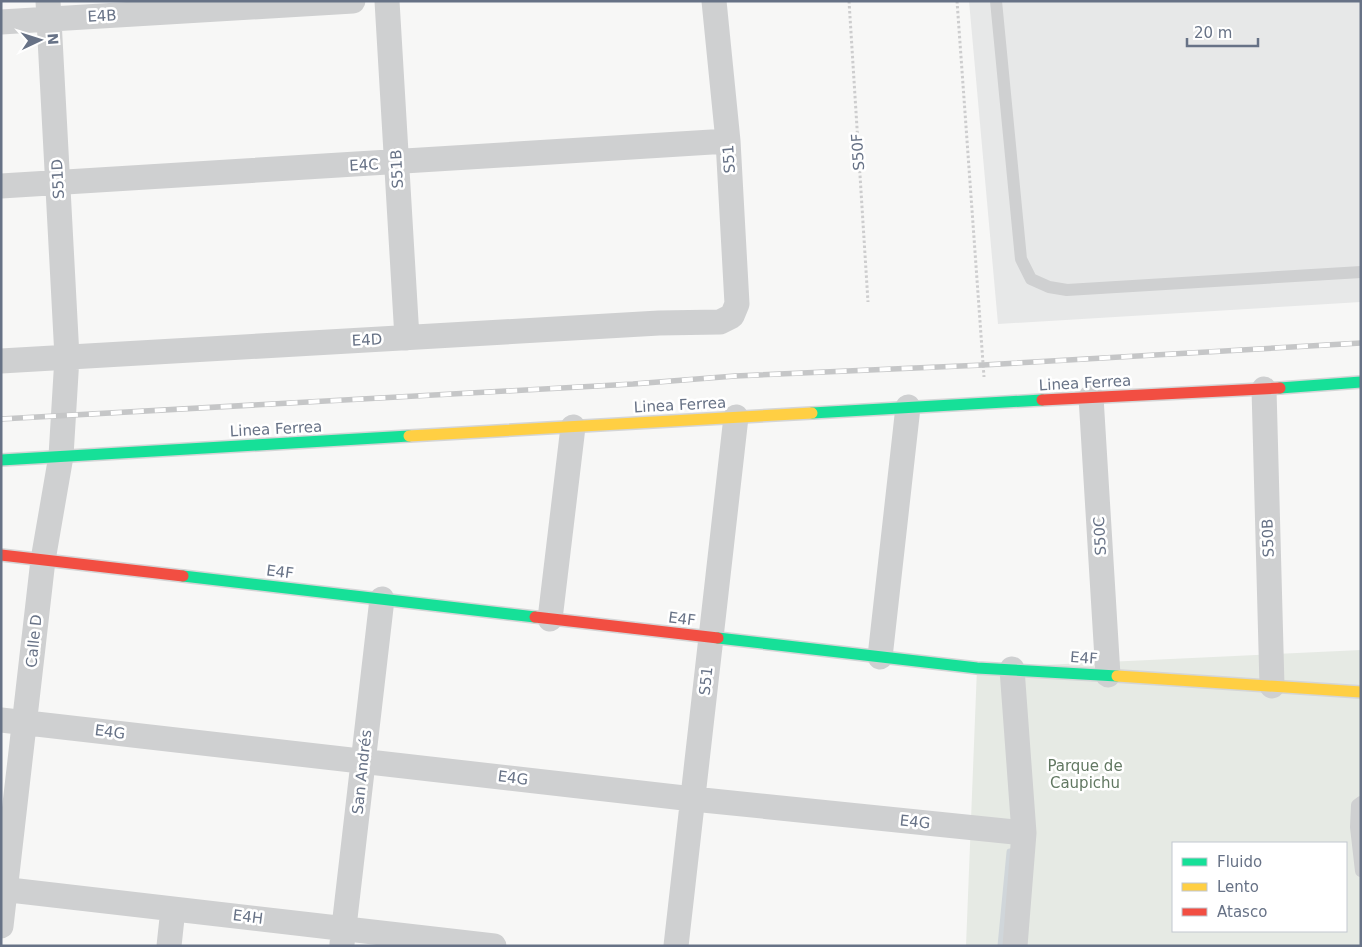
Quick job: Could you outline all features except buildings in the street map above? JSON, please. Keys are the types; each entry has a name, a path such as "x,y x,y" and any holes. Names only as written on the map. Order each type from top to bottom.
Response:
{"street":[{"name":"E4B","path":"1,22 48,10 353,1"},
{"name":"S51B","path":"387,1 407,338"},
{"name":"S51","path":"714,1 728,141 737,304 732,316"},
{"name":"S51D","path":"48,10 68,357"},
{"name":"E4C","path":"1,186 728,141"},
{"name":"E4D","path":"1,361 659,323 720,322 732,316"},
{"name":"Calle D","path":"1,926 13,721 61,456 68,357"},
{"name":"Linea Ferrea","path":"1,460 908,407 1264,390 1361,382"},
{"name":"S50B","path":"1264,390 1272,686"},
{"name":"S50C","path":"1092,397 1108,675"},
{"path":"880,657 908,407"},
{"name":"S51","path":"676,946 736,417"},
{"path":"550,619 572,427"},
{"name":"E4F","path":"1,555 977,668 1361,692"},
{"name":"San Andrés","path":"343,937 382,599"},
{"path":"1012,669 1024,833 1015,946"},
{"name":"E4G","path":"13,721 693,799 1024,833"},
{"name":"E4H","path":"3,889 173,909 343,937 494,946"},
{"path":"169,946 173,909"}],"lane":[{"path":"996,1 1021,259 1031,279 1050,287 1067,290 1361,272"},
{"path":"1361,802 1357,805 1356,827 1361,871"}],"path":[{"name":"S50F","path":"849,1 868,302"},
{"path":"957,1 986,403"}],"shaded area":[{"path":"969,1 1361,1 1361,302 998,324"}],"green space":[{"name":"Parque de Caupichu","path":"1361,650 1361,946 966,946 977,668"}],"waterway":[{"path":"1001,946 1010,852"}],"railway":[{"path":"1,419 633,384 735,376 983,365 1361,343"}],"traffic: fast":[{"path":"1280,388 1361,382"},
{"path":"812,413 1042,400"},
{"path":"1,460 409,436"},
{"path":"183,576 535,617"},
{"path":"718,638 977,668 1117,676"}],"traffic: slow":[{"path":"409,436 812,413"},
{"path":"1117,676 1361,692"}],"traffic: jam":[{"path":"1042,400 1280,388"},
{"path":"1,555 183,576"},
{"path":"535,617 718,638"}]}
